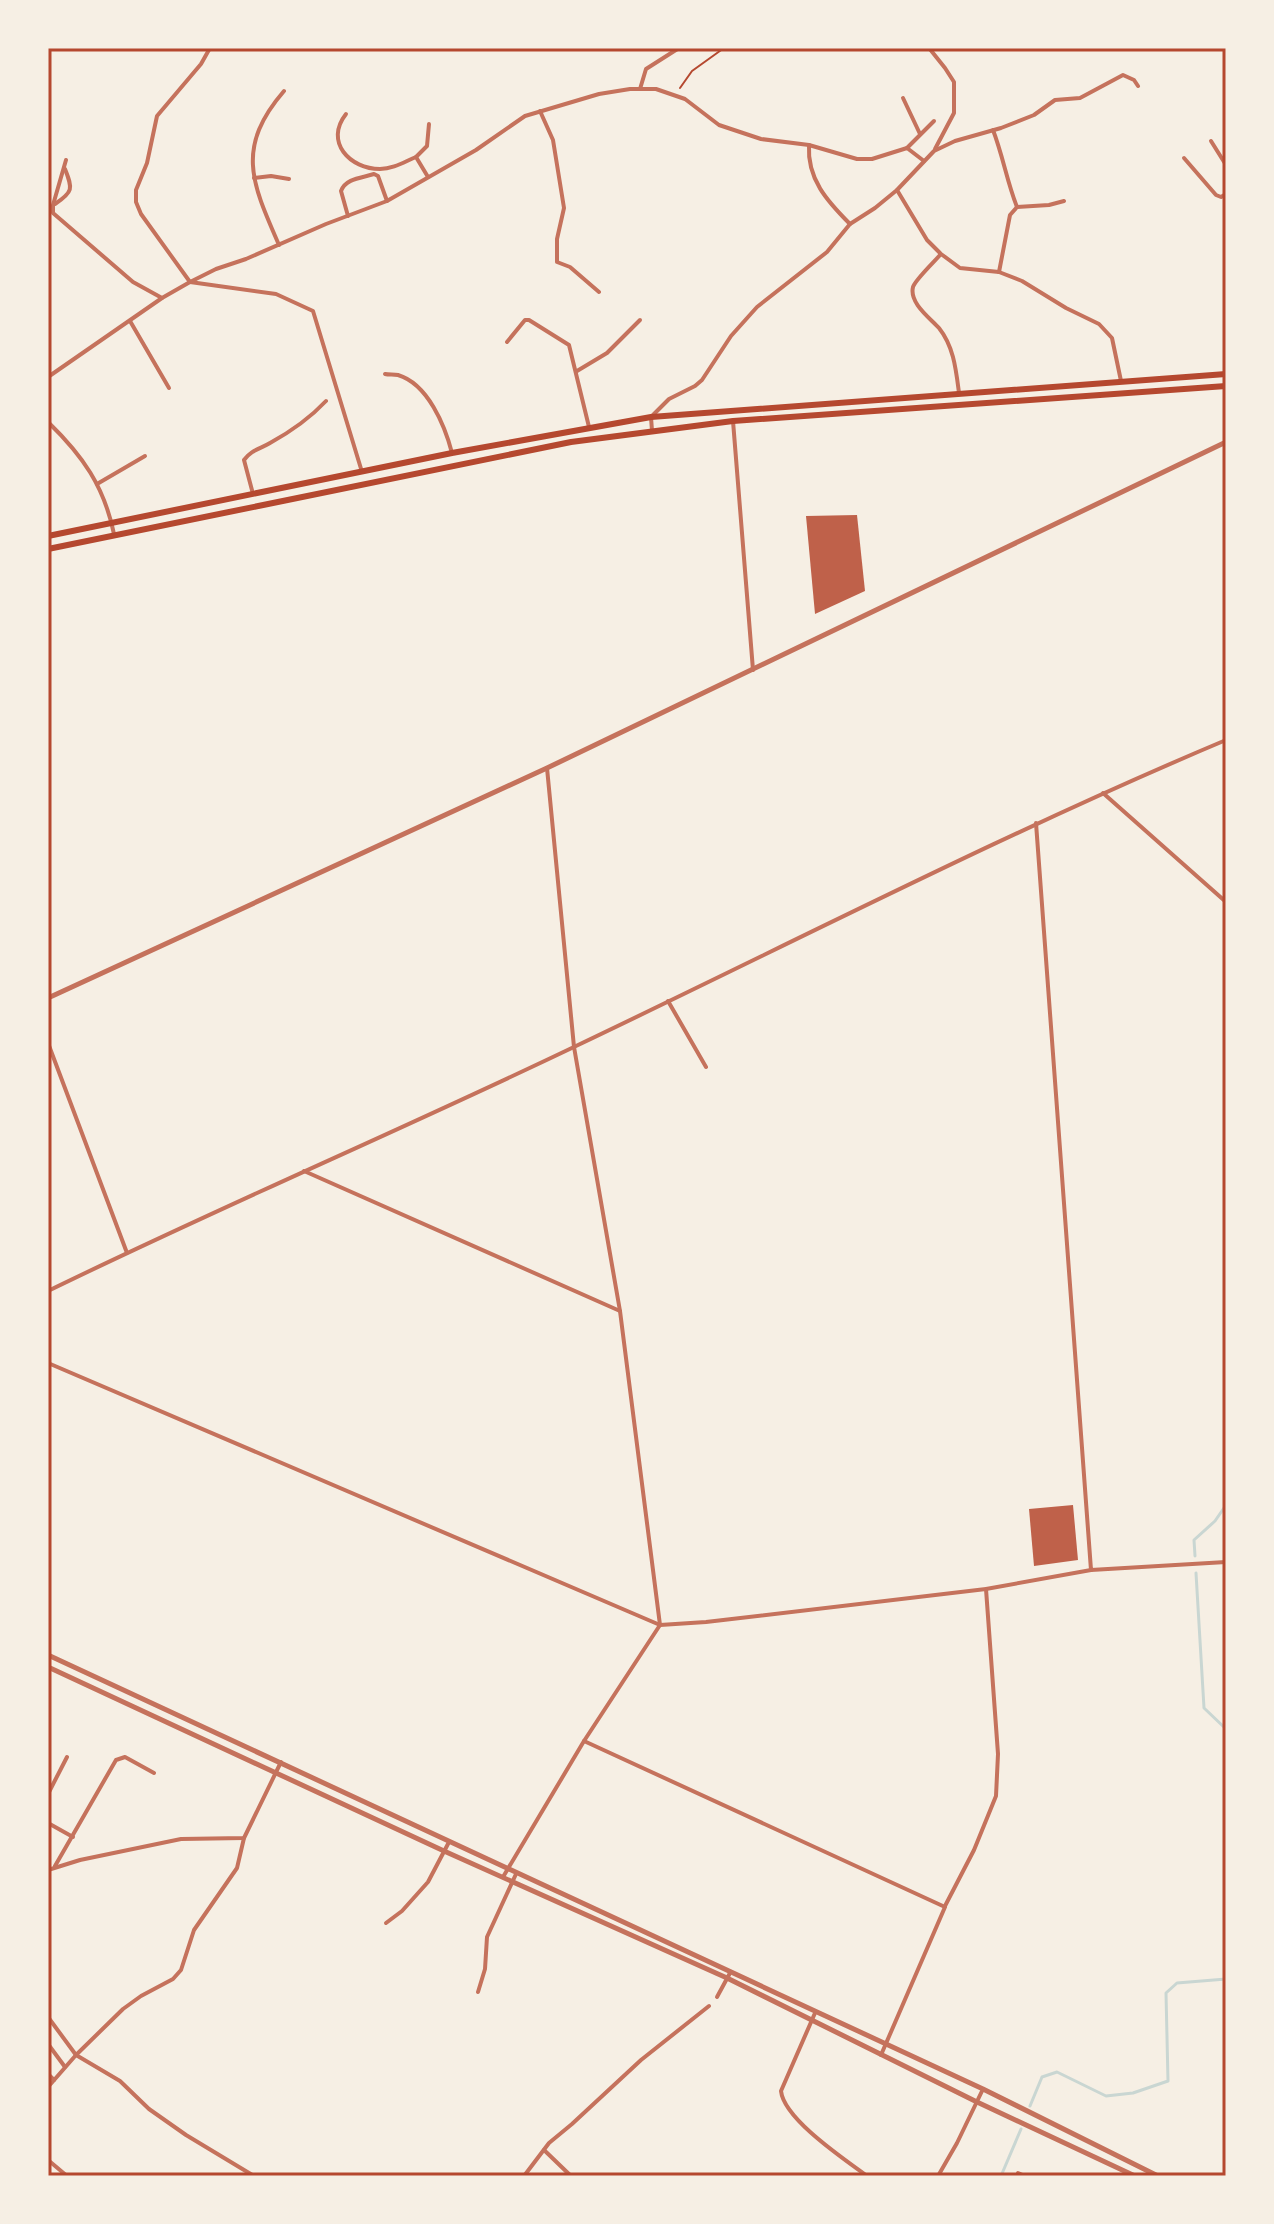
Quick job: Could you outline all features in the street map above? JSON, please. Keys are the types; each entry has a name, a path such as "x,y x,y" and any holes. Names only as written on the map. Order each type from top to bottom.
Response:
{"main road":[{"path":"48,536 452,453 651,417 1226,374"},
{"path":"48,549 571,442 733,421 1226,386"},
{"path":"1017,389 1018,401"}],"street":[{"path":"210,48 201,64 157,116 147,163 136,190 136,202 141,214 190,282 276,294 313,311 362,472"},
{"path":"640,89 646,69 679,48"},
{"path":"652,432 651,417 669,399 702,380 731,336 757,307 827,252 850,224 897,190 934,151 954,113 954,82 929,48"},
{"path":"934,151 1034,115 1055,100 1080,98 1123,75 1134,80 1138,86"},
{"path":"48,377 190,282 387,201 476,150 525,116 540,111 599,94 656,89 685,99 719,125 761,139 809,145 857,159 872,159 907,148 934,121"},
{"path":"279,245 259,197 251,164 256,135 267,113 284,91"},
{"path":"903,98 920,134"},
{"path":"540,111 553,140 564,208 557,239 557,262 570,267 599,292"},
{"path":"346,114 337,135 343,151 352,161 365,167 390,168 416,157 427,146 429,124"},
{"path":"993,130 1017,207"},
{"path":"1211,141 1226,163"},
{"path":"809,145 808,158 815,179 826,199 850,224"},
{"path":"907,148 924,161"},
{"path":"416,157 428,177"},
{"path":"1184,158 1216,195 1221,197 1226,194"},
{"path":"66,160 53,213 133,282 162,298"},
{"path":"53,205 69,195 70,182 64,167"},
{"path":"348,216 341,191 350,181 374,174 378,176 387,201"},
{"path":"254,178 271,176 289,179"},
{"path":"897,190 927,240 960,268 999,272 1022,281 1099,324 1112,338 1121,381"},
{"path":"999,272 1010,215 1017,207 1064,201"},
{"path":"941,254 914,283 912,291 916,302 949,342 959,393"},
{"path":"129,320 169,388"},
{"path":"507,342 525,320 529,320 569,345 589,427"},
{"path":"577,371 607,353 640,320"},
{"path":"385,374 398,375 425,395 447,433 452,453"},
{"path":"253,494 244,460 250,452 299,424 326,401"},
{"path":"733,421 753,670"},
{"path":"48,422 85,462 97,484 114,534"},
{"path":"48,998 547,768 1226,442"},
{"path":"97,484 145,456"},
{"path":"48,1291 574,1047 1036,823 1226,740"},
{"path":"503,1877 584,1741 660,1625 620,1311 574,1047 547,768"},
{"path":"1103,793 1226,902"},
{"path":"1036,823 1091,1570"},
{"path":"668,1001 706,1067"},
{"path":"48,1043 127,1253"},
{"path":"304,1171 620,1311"},
{"path":"48,1363 660,1625 986,1589 1091,1570 1226,1562"},
{"path":"881,2055 996,1796 998,1754 986,1589"},
{"path":"48,1655 281,1762 583,1908 983,2089 1158,2176"},
{"path":"48,1667 513,1882 605,1914 812,2021 1135,2176"},
{"path":"584,1741 945,1907"},
{"path":"48,1794 67,1757"},
{"path":"54,1868 118,1757 125,1757 154,1773"},
{"path":"48,2087 123,2009 173,1979 181,1970 190,1938 237,1868 244,1838 281,1762"},
{"path":"48,1823 73,1837"},
{"path":"48,1870 80,1860 181,1839 244,1838"},
{"path":"386,1923 402,1911 428,1882 449,1842"},
{"path":"478,1992 485,1969 487,1937 516,1874"},
{"path":"717,1997 728,1975"},
{"path":"524,2176 549,2143 641,2060 709,2006"},
{"path":"815,2013 781,2091 782,2100 806,2127 867,2176"},
{"path":"48,2017 76,2055 105,2070 149,2109 186,2135 254,2176"},
{"path":"48,2044 65,2067"},
{"path":"48,2074 54,2080"},
{"path":"938,2176 983,2089"},
{"path":"544,2150 571,2176"},
{"path":"48,2160 67,2176"},
{"path":"1129,2173 1133,2163"},
{"path":"1018,2173 1025,2176"}],"path":[{"path":"675,96 692,71 724,48"}],"building":[{"path":"857,515 865,591 815,614 806,516"},
{"path":"1073,1505 1078,1560 1034,1566 1029,1509"}],"waterway":[{"path":"1195,1556 1194,1540 1215,1521 1226,1505"},
{"path":"1196,1573 1204,1708 1226,1729"},
{"path":"1030,2106 1042,2077 1057,2072 1106,2096 1133,2093 1168,2081 1166,1993 1177,1983 1226,1979"},
{"path":"1001,2176 1021,2129"}]}
